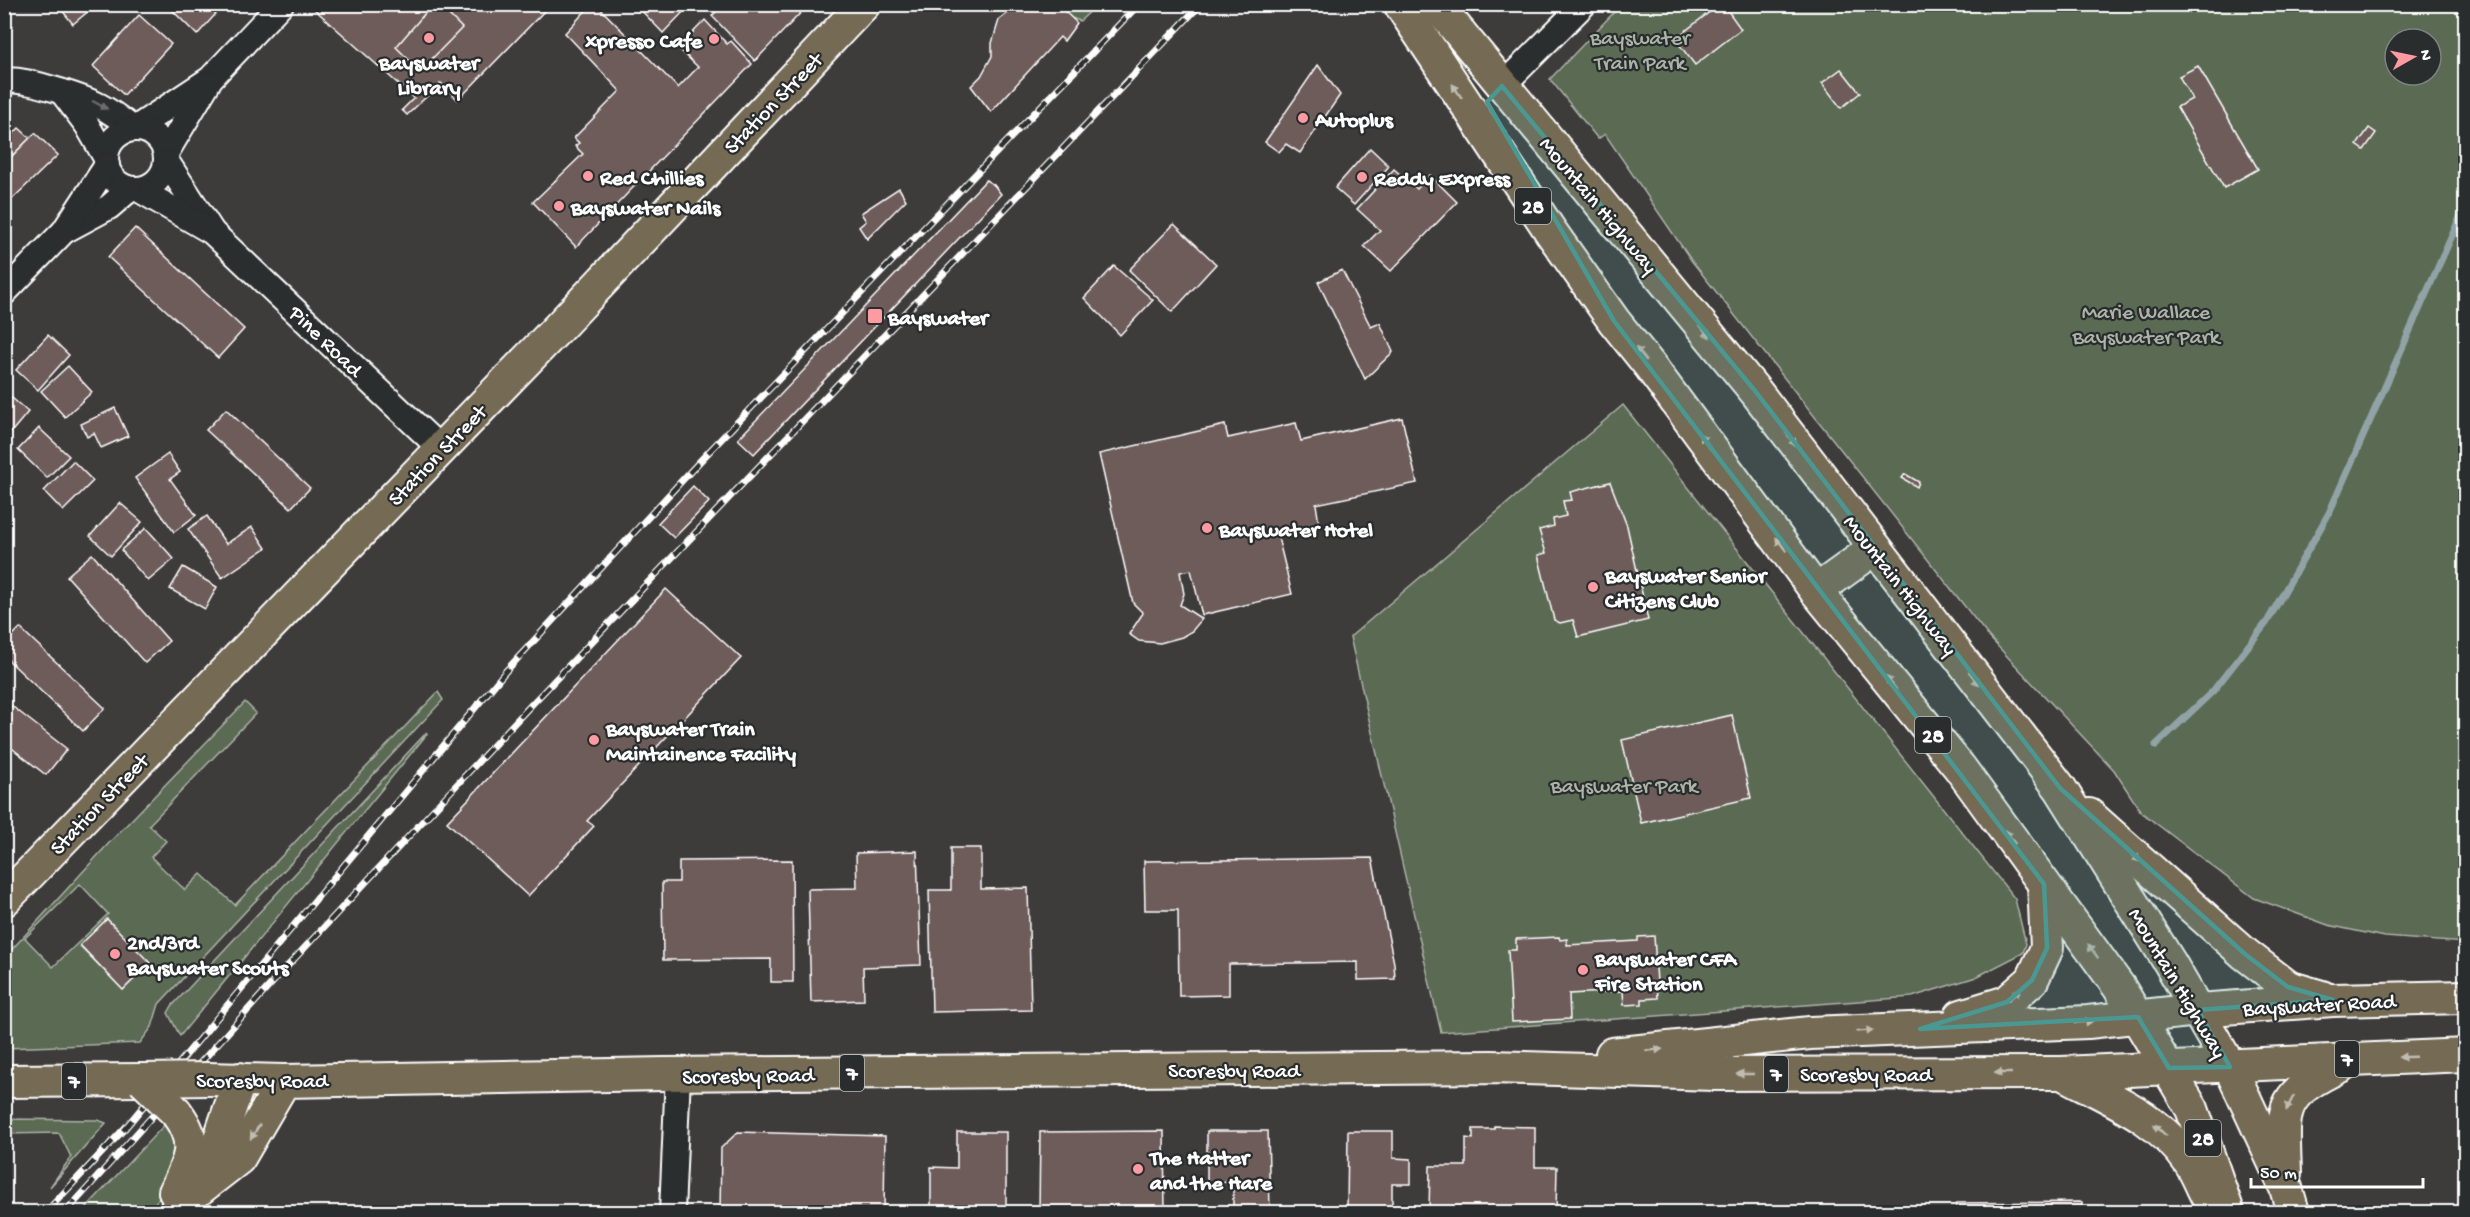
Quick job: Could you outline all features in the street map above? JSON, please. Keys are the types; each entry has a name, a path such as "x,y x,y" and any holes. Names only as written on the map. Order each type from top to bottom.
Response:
{"main road":[{"name":"Station Street","path":"4,900 441,449 864,4"},
{"name":"Mountain Highway","path":"1400,4 1551,232 1614,321 1816,591 1960,768 2138,1017 2192,1109 2228,1212"},
{"name":"Mountain Highway","path":"1436,4 1756,392 1874,549 2060,788 2198,1010 2229,1066 2289,1200"},
{"path":"1502,86 1487,102 1614,321"},
{"path":"1816,591 1874,549"},
{"path":"2060,788 2262,967 2288,987 2333,1000"},
{"path":"1920,1029 2007,1002 2032,980 2047,948 2044,884"},
{"name":"Bayswater Road","path":"2138,1017 2333,1000 2466,997"},
{"name":"Scoresby Road","path":"1491,1067 1810,1034 2088,1022 2138,1017"},
{"name":"7","path":"2169,1068 2466,1055"},
{"path":"2289,1200 2283,1118 2292,1097 2309,1080 2354,1059"},
{"name":"Scoresby Road","path":"4,1082 208,1079 284,1081 678,1074 1491,1067 1714,1074 2061,1072 2169,1068"},
{"path":"2061,1072 2132,1108 2162,1130 2190,1163 2215,1212"},
{"path":"184,1203 214,1156 240,1079"},
{"path":"143,1080 176,1112 189,1135 190,1154 166,1212"},
{"path":"184,1203 239,1158 284,1081"}],"street":[{"path":"4,293 64,231 106,161 114,138 134,128 210,79 281,4"},
{"path":"1502,86 1584,4"},
{"path":"64,231 109,207 134,189 158,181 166,157 210,79"},
{"path":"4,80 41,84 87,98 110,110 134,128 150,131 155,135 166,157"},
{"path":"62,92 87,125 106,161 111,176 120,184 134,189"},
{"name":"Pine Road","path":"166,157 212,232"},
{"name":"Pine Road","path":"134,189 212,232 441,449"},
{"path":"672,1212 678,1074"}],"highlighted area":[{"path":"1502,86 1756,392 2060,788 2245,954 2288,987 2333,1000 2198,1010 2230,1067 2169,1068 2138,1017 1920,1029 2007,1002 2032,980 2047,948 2044,884 1614,321 1487,102"}],"green space":[{"path":"1035,5 1097,5 1080,21"},
{"name":"Marie Wallace Bayswater Park","path":"1621,5 2465,5 2465,943 2385,937 2328,925 2254,898 2141,812 2114,770 1989,637 1691,260 1605,134 1598,139 1550,79"},
{"name":"Bayswater Park","path":"1623,405 2015,899 2026,944 2023,953 1976,977 1912,997 1441,1032 1350,637"},
{"path":"438,692 443,700 159,1004 152,1027 140,1043 5,1048 4,958 110,842 245,702 256,713 149,825 166,841 151,857 185,890 201,874 235,905","holes":["80,884 108,914 53,967 25,938","107,919 150,964 123,990 80,946"]},
{"path":"426,733 180,1036 168,1013 172,1006"},
{"path":"5,1119 98,1120 106,1123 50,1187 71,1157 59,1133 5,1134"},
{"path":"168,1121 178,1131 172,1175 163,1192 147,1212 82,1212"}],"building":[{"path":"57,4 97,4 73,24"},
{"path":"166,4 220,4 222,7 197,35"},
{"path":"315,4 551,4 458,100 441,83 407,115 402,110 414,98 312,7"},
{"name":"Bayswater Library","path":"433,4 438,4 462,28 420,71 396,47"},
{"path":"592,4 596,4 678,88 698,67 678,48 705,20 727,44 731,41 752,64 576,247 533,202 583,154 575,146 579,143 574,138 620,91 565,33"},
{"path":"635,4 688,4 688,7 663,33"},
{"path":"723,4 809,4 755,61 712,16"},
{"path":"1020,4 1057,4 1077,23 1064,41 1060,37 991,112 971,86 981,76 992,56 992,43 999,20"},
{"path":"1723,4 1741,29 1695,65 1675,39"},
{"path":"139,15 171,44 124,95 93,66"},
{"name":"Autoplus","path":"1318,65 1340,95 1300,153 1286,144 1279,152 1265,142"},
{"path":"2198,66 2258,169 2224,188 2177,107 2192,99 2179,76"},
{"path":"1841,69 1860,93 1841,108 1822,83"},
{"path":"8,128 13,134 19,128 30,138 4,164 4,132"},
{"path":"2369,128 2376,133 2364,150 2357,145"},
{"path":"35,133 58,155 4,207 4,164"},
{"name":"Reddy Express","path":"1370,148 1389,166 1354,205 1335,188"},
{"path":"1394,169 1417,189 1430,175 1457,202 1391,271 1364,246 1380,230 1357,209"},
{"path":"986,180 994,185 1001,194 754,454 738,439"},
{"path":"899,188 906,200 867,239 859,227 866,221 861,213"},
{"path":"1174,224 1216,264 1172,312 1129,270"},
{"path":"135,228 244,329 218,358 108,257"},
{"path":"1114,266 1153,300 1120,335 1084,298"},
{"path":"1342,270 1371,327 1380,323 1393,352 1365,379 1318,282"},
{"path":"48,335 69,355 38,390 16,370"},
{"path":"68,366 92,392 65,417 41,391"},
{"path":"4,391 28,412 8,436 4,433"},
{"path":"115,408 128,436 101,448 94,433 87,437 81,424"},
{"path":"226,409 310,488 291,508 206,430"},
{"name":"Bayswater Hotel","path":"1402,418 1417,483 1316,504 1319,524 1277,533 1292,594 1202,615 1191,570 1180,572 1184,594 1180,605 1202,619 1192,631 1182,637 1160,643 1139,641 1129,634 1143,613 1133,603 1099,454 1225,425 1228,438 1296,423 1301,441"},
{"path":"39,428 69,456 47,478 18,450"},
{"path":"168,454 180,472 170,479 196,515 174,532 135,478"},
{"path":"73,461 93,481 63,511 44,491"},
{"path":"1905,474 1919,482 1917,487 1902,478"},
{"name":"Bayswater Senior Citizens Club","path":"1610,482 1627,526 1648,620 1578,637 1573,620 1560,623 1554,620 1538,555 1546,553 1539,530 1554,526 1553,519 1566,516 1563,501 1572,500 1570,492"},
{"path":"693,486 709,502 674,538 658,523"},
{"path":"120,503 142,522 111,556 90,536"},
{"path":"207,516 226,544 252,527 266,548 222,578 188,529"},
{"path":"146,528 174,559 148,581 121,550"},
{"path":"92,554 169,641 145,663 67,576"},
{"path":"183,567 217,587 205,609 170,589"},
{"name":"Bayswater Train Maintainence Facility","path":"666,589 741,658 587,821 594,826 528,896 447,822"},
{"path":"20,628 105,708 83,731 4,656 4,644"},
{"path":"4,700 67,749 46,775 4,742"},
{"path":"1732,715 1751,798 1641,823 1622,740"},
{"path":"951,848 981,848 981,889 1028,888 1031,1010 932,1012 929,890 951,890"},
{"path":"917,851 921,965 863,967 864,1000 811,1002 808,889 857,888 856,853"},
{"path":"1372,858 1394,963 1395,979 1358,980 1358,962 1229,964 1229,995 1179,996 1178,910 1145,910 1144,861"},
{"path":"792,860 793,982 771,982 771,959 663,960 662,882 679,882 679,861"},
{"name":"2nd/3rd Bayswater Scouts","path":"107,919 150,963 123,990 80,945"},
{"name":"Bayswater CFA Fire Station","path":"1654,936 1658,998 1642,999 1642,1004 1624,1005 1623,991 1569,994 1570,1019 1512,1022 1508,950 1516,950 1516,939 1559,937 1560,940 1567,939 1567,945 1638,941 1638,937"},
{"path":"1494,1126 1535,1127 1535,1167 1557,1167 1556,1212 1429,1212 1430,1166 1466,1166 1466,1138 1473,1139 1473,1129 1494,1129"},
{"path":"1164,1131 1165,1212 1039,1212 1040,1132"},
{"path":"1207,1131 1268,1131 1270,1212 1233,1212 1233,1182 1207,1183"},
{"path":"1348,1131 1393,1131 1393,1158 1411,1159 1411,1184 1392,1184 1392,1212 1347,1212"},
{"path":"738,1132 885,1136 884,1212 720,1212 721,1148"},
{"path":"957,1132 1006,1132 1006,1212 931,1212 931,1167 957,1168"},
{"path":"2082,1202 2082,1212 1956,1212 1956,1203"}],"waterway":[{"path":"2156,745 2213,691 2267,622 2329,513 2466,204"}],"railway":[{"path":"46,1212 126,1127 505,672 701,460 1139,4"},
{"path":"66,1212 283,971 532,704 1201,4"}],"place":[{"name":"Bayswater Library","path":"429,38"},
{"name":"xpresso Cafe","path":"714,39"},
{"name":"Autoplus","path":"1303,118"},
{"name":"Red Chillies","path":"588,176"},
{"name":"Reddy Express","path":"1362,177"},
{"name":"Bayswater Nails","path":"559,206"},
{"name":"Bayswater","path":"875,316"},
{"name":"Bayswater Hotel","path":"1207,528"},
{"name":"Bayswater Senior Citizens Club","path":"1593,587"},
{"name":"Bayswater Train Maintainence Facility","path":"594,740"},
{"name":"2nd/3rd Bayswater Scouts","path":"115,954"},
{"name":"Bayswater CFA Fire Station","path":"1583,970"},
{"name":"The Hatter and the Hare","path":"1138,1169"}],"park label":[{"name":"Bayswater Train Park","path":"1640,48"}]}
